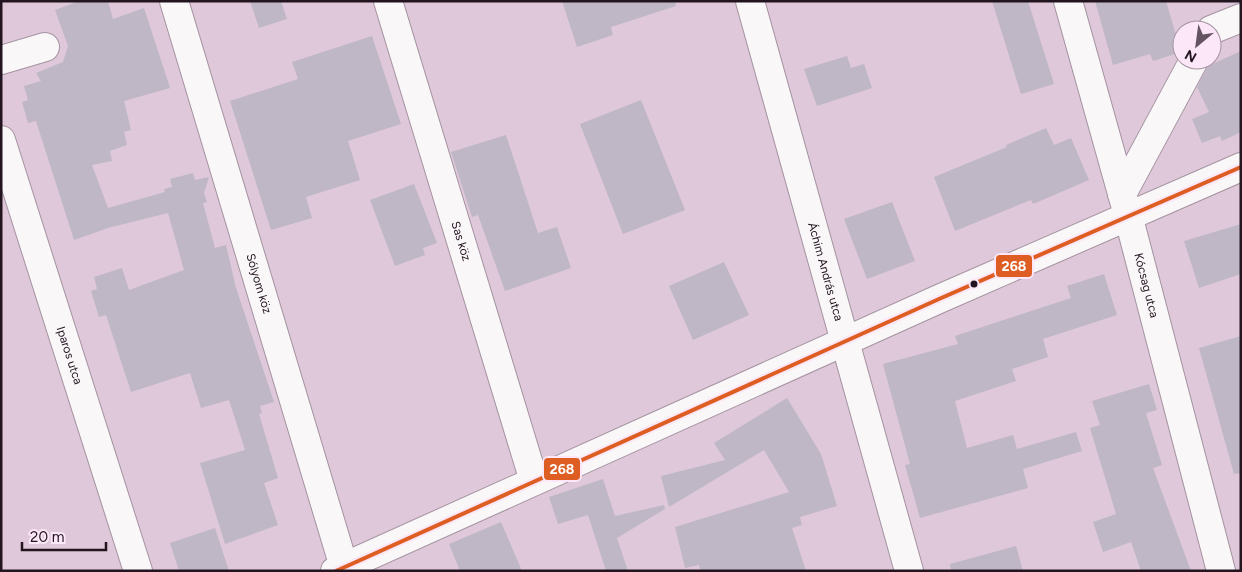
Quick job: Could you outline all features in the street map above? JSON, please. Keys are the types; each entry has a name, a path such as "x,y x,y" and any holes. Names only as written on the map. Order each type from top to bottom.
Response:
{"street":[{"name":"Sólyom köz","path":"174,1 340,569"},
{"name":"Sas köz","path":"388,1 534,482"},
{"name":"Áchim András utca","path":"750,1 909,571"},
{"name":"Kócsag utca","path":"1068,1 1125,205 1221,571"},
{"path":"1222,26 1241,18"},
{"path":"1,60 45,47"},
{"path":"1125,205 1189,70"},
{"name":"Iparos utca","path":"1,140 138,571"},
{"path":"340,569 844,341 1125,205 1241,167"}],"building":[{"path":"79,1 108,1 113,19 144,8 170,88 124,101 131,130 124,132 127,145 110,151 112,161 92,165 108,208 165,192 164,189 172,187 170,179 193,173 195,180 209,177 204,193 207,202 203,203 215,248 226,245 236,288 274,402 260,406 262,413 259,414 278,478 264,483 278,525 225,544 200,463 245,450 229,400 201,408 190,373 131,392 106,315 99,317 91,291 97,289 94,277 122,268 129,290 184,270 168,213 108,228 74,240 36,121 28,123 22,102 28,100 24,86 41,81 36,73 63,62 68,46 55,10"},
{"path":"250,1 281,1 287,19 259,28"},
{"path":"562,1 675,1 676,6 611,27 613,35 577,47"},
{"path":"992,1 1028,1 1054,84 1021,94"},
{"path":"1095,1 1166,1 1172,21 1172,55 1153,61 1150,54 1113,65"},
{"path":"372,36 401,124 348,141 360,180 306,197 312,218 271,230 230,101 298,79 292,62"},
{"path":"1241,51 1241,132 1222,141 1220,136 1202,143 1192,119 1209,112 1197,87 1206,70 1222,70 1222,60"},
{"path":"847,56 851,68 864,64 872,88 817,106 804,69"},
{"path":"641,100 685,210 623,234 580,124"},
{"path":"1046,128 1054,145 1071,138 1089,180 1033,204 1031,200 955,231 934,177 1007,147 1006,145"},
{"path":"506,135 538,233 557,227 571,268 505,291 478,215 472,217 451,152"},
{"path":"414,184 437,243 423,248 425,255 395,266 370,200"},
{"path":"892,202 915,261 867,279 844,219"},
{"path":"1241,224 1241,274 1199,288 1184,241"},
{"path":"724,262 749,315 693,340 669,286"},
{"path":"1104,274 1117,315 1043,339 1048,357 1012,369 1016,381 955,401 967,448 1013,435 1017,449 1076,432 1082,451 1023,469 1028,488 920,518 905,465 910,464 883,364 958,344 955,336 1071,298 1067,286"},
{"path":"1241,336 1241,473 1234,474 1199,348"},
{"path":"1149,384 1157,410 1146,413 1162,465 1153,468 1191,571 1141,571 1131,542 1103,552 1093,522 1116,514 1090,428 1100,425 1092,401"},
{"path":"787,398 821,454 837,506 800,517 802,525 792,528 806,571 700,571 699,565 685,568 675,527 789,492 764,450 669,507 661,476 725,460 714,443"},
{"path":"603,479 615,516 664,505 665,509 617,538 628,571 606,571 588,515 558,524 549,497"},
{"path":"501,522 522,571 460,571 449,544"},
{"path":"215,528 229,571 179,571 170,543"},
{"path":"1016,546 1023,571 951,571 950,564"}],"transit line":[{"name":"268","path":"336,571 939,299 1241,167"}]}
